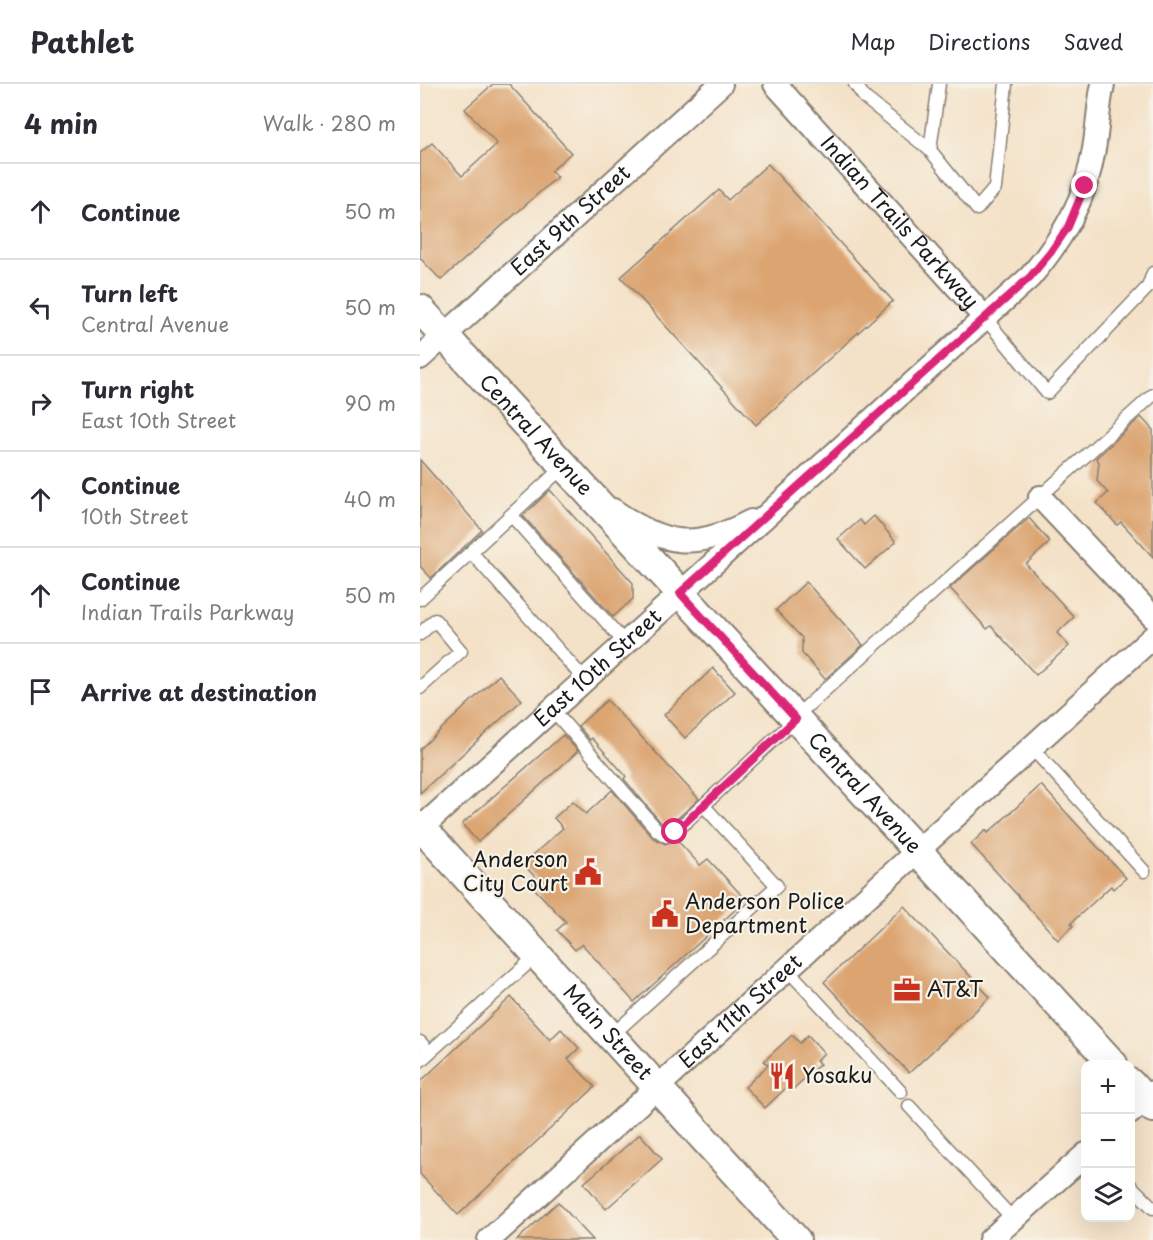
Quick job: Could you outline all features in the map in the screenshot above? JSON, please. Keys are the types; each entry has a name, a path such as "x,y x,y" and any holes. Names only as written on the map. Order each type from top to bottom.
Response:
{"street":[{"name":"East 9th Street","path":"420,357 721,84"},
{"name":"Indian Trails Parkway","path":"775,84 985,318 1030,277 1068,227 1088,177 1103,84"},
{"name":"Central Avenue","path":"420,309 1108,1060"},
{"name":"East 10th Street","path":"420,827 985,318"},
{"path":"586,492 654,534 692,542 739,528 790,495"},
{"path":"1040,497 1153,617"},
{"name":"East 11th Street","path":"489,1240 1153,637"},
{"name":"Main Street","path":"420,827 796,1240"},
{"path":"990,1240 1081,1158"}],"lane":[{"path":"855,84 865,98 930,150 977,209 995,188 1006,84"},
{"path":"865,98 867,84"},
{"path":"930,150 939,84"},
{"path":"985,318 1047,393 1148,287 1153,273"},
{"path":"552,709 658,831 666,836 675,832 704,807 795,718 1153,394"},
{"path":"420,599 564,467"},
{"path":"511,516 625,643"},
{"path":"471,552 585,680"},
{"path":"420,634 435,620 461,651 420,688"},
{"path":"1030,747 1144,871"},
{"path":"610,1036 777,886 704,807"},
{"path":"420,1042 425,1056 537,955"},
{"path":"787,969 901,1092"},
{"path":"909,1106 1013,1219"},
{"path":"1135,1189 1153,1208"}],"building":[{"path":"493,84 509,84 571,153 551,171 557,177 441,280 420,258 420,153 432,143 462,176 497,144 465,109"},
{"path":"768,164 893,301 756,425 621,277 719,190 728,200"},
{"path":"1141,417 1153,430 1153,557 1121,522 1117,525 1097,503 1108,493 1097,481 1099,462 1096,458"},
{"path":"420,460 482,530 431,578 420,566"},
{"path":"550,490 633,583 633,599 613,617 523,516"},
{"path":"874,516 896,542 865,569 838,539 860,520 864,525"},
{"path":"1029,518 1050,542 1026,564 1074,617 1057,633 1069,646 1036,675 991,626 987,629 950,588"},
{"path":"806,582 863,645 825,679 802,653 802,638 776,610"},
{"path":"713,668 735,692 685,738 664,715"},
{"path":"499,675 522,700 420,793 420,749"},
{"path":"607,700 699,799 667,827 624,779 626,776 578,726"},
{"path":"563,735 578,751 478,842 462,824"},
{"path":"1041,785 1126,878 1113,889 1111,886 1071,923 1073,926 1058,940 971,844 986,830 988,833"},
{"path":"612,790 653,838 665,844 677,840 700,865 708,859 746,900 634,1002 582,944 575,950 557,930 566,922 531,885 537,879 523,864 563,828 554,818 573,801 586,814"},
{"name":"AT&T","path":"904,906 990,997 909,1073 824,982"},
{"path":"511,997 550,1040 561,1029 579,1048 568,1059 595,1087 458,1215 420,1174 420,1082"},
{"name":"Yosaku","path":"792,1035 800,1043 808,1035 824,1053 816,1061 820,1064 791,1091 788,1086 765,1108 745,1087 768,1065 764,1061"},
{"path":"640,1134 662,1159 606,1209 584,1183"},
{"path":"558,1202 593,1240 517,1240"}],"place":[{"name":"Anderson City Court","path":"588,872"},
{"name":"Anderson Police Department","path":"665,914"},
{"name":"AT&T","path":"907,990"},
{"name":"Yosaku","path":"782,1076"}],"route":[{"path":"675,832 781,736 796,719 680,593 1030,277 1068,227 1085,186"}]}
